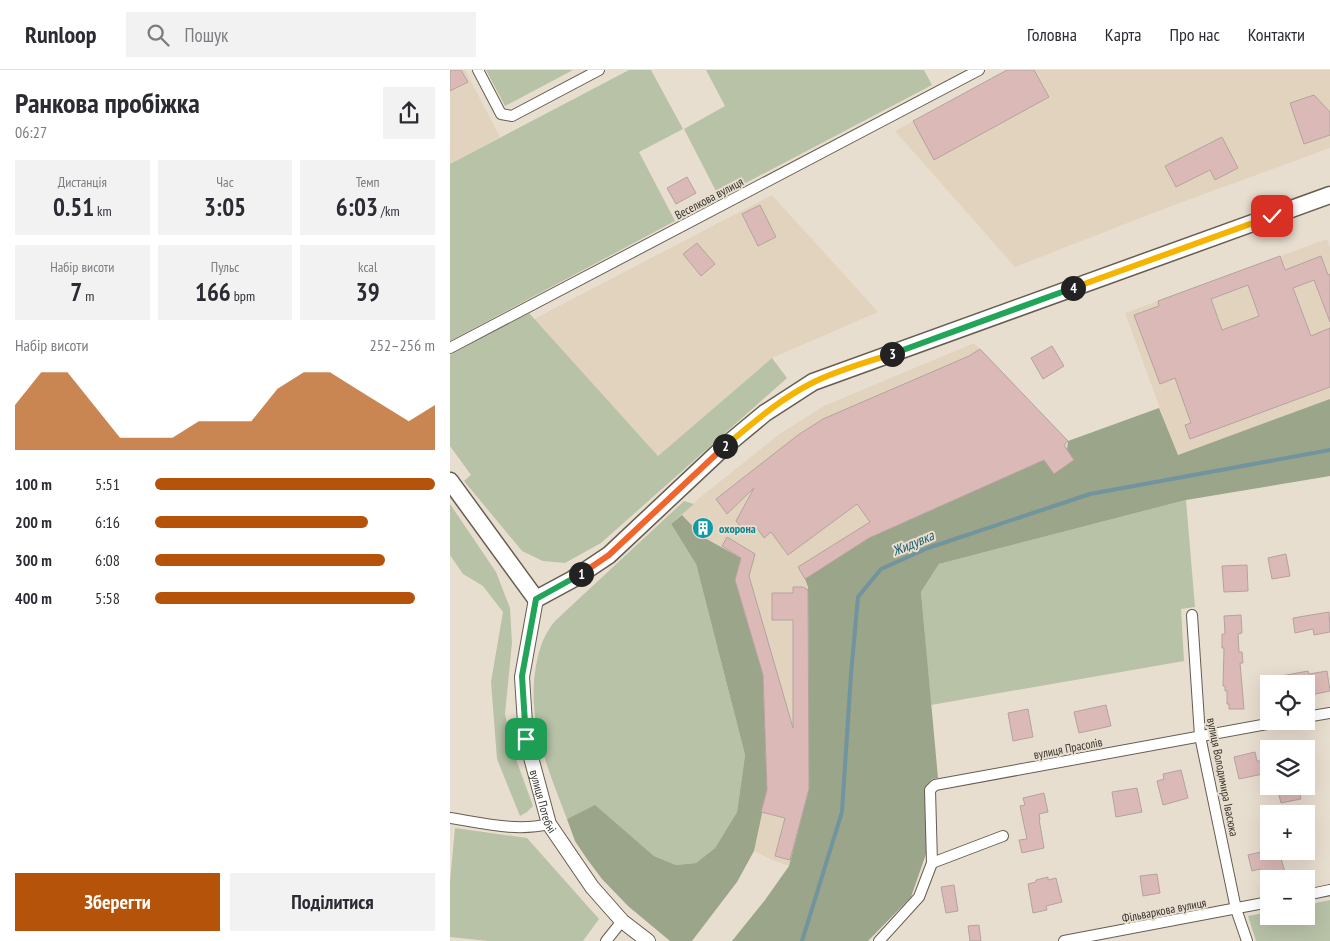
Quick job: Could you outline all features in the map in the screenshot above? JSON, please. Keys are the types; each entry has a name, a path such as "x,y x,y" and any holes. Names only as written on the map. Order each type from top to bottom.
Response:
{"main road":[{"path":"450,481 536,599 573,579 609,555 724,447 765,413 789,396 814,382 1330,195"}],"street":[{"path":"478,70 501,114 512,116 599,70"},
{"name":"Веселкова вулиця","path":"450,348 979,70"},
{"name":"вулиця Потебні","path":"536,599 522,676 526,739 549,824 592,887 622,921 648,941"},
{"name":"вулиця Володимира Івасюка","path":"1192,615 1200,736 1236,909 1247,941"},
{"path":"1315,716 1330,713"},
{"name":"вулиця Прасолів","path":"932,863 930,790 935,785 1260,725"},
{"path":"450,818 518,828 535,828 549,824"},
{"path":"879,941 919,897 932,863 1003,836"},
{"path":"1315,893 1330,890"},
{"name":"Фільваркова вулиця","path":"1064,941 1260,904"},
{"path":"606,941 622,921"}],"shaded area":[{"path":"450,70 465,70 500,137 450,164"},
{"path":"1007,70 1330,70 1330,148 1166,208 1015,267 895,131"},
{"path":"772,195 878,312 772,358 658,456 534,319"},
{"path":"1327,239 1330,248 1330,399 1177,455 1125,313"},
{"path":"974,343 1068,441 1067,450 1054,474 1044,460 869,538 805,579 808,587 809,789 789,866 770,859 754,851 761,812 735,580 741,558 703,537 682,515 698,499 781,433 824,406"}],"green space":[{"path":"486,70 573,70 505,106"},
{"path":"629,70 651,70 683,129 639,152 675,221 450,341 450,164"},
{"path":"706,70 924,70 932,85 719,197 684,129 725,106"},
{"path":"529,313 658,456 772,358 787,378 601,543 565,563 543,561 522,551 464,481 471,475 450,446 450,355"},
{"path":"1330,399 1330,476 1186,500 939,564 921,592 938,778 932,779 926,786 926,854 911,897 868,941 732,941 789,866 809,789 808,587 805,579 869,538 1044,460 1054,473 1067,450 1068,441 1159,408 1178,455"},
{"path":"1186,500 1195,607 1181,609 1184,661 931,705 921,592 939,564"},
{"path":"684,501 694,504 671,524 696,564 745,755 737,812 715,848 696,863 676,865 654,856 595,806 567,819 546,763 536,725 534,686 540,648 555,621"},
{"path":"450,504 496,572 510,608 512,643 505,714 513,751 533,806 520,816 497,759 491,682 503,612 483,586 463,574 450,555"},
{"path":"682,515 703,537 741,558 735,580 763,675 767,790 754,851 737,882 692,941 670,941 628,906 602,879 575,841 567,819 595,805 654,856 676,865 696,863 715,848 737,812 745,755 696,564 671,524"},
{"path":"455,828 527,838 599,919 583,941 488,941 450,937 450,881"},
{"path":"1330,900 1330,941 1256,941 1248,916 1260,914 1260,925 1315,925 1315,903"}],"building":[{"path":"450,70 461,70 468,82 450,91"},
{"path":"1007,70 1034,70 1049,97 934,160 913,121"},
{"path":"1314,95 1330,112 1330,135 1304,144 1290,103"},
{"path":"1222,137 1238,168 1215,180 1210,170 1176,187 1165,166"},
{"path":"687,177 696,193 676,204 667,188"},
{"path":"760,205 776,237 758,246 742,214"},
{"path":"697,243 715,264 701,276 683,254"},
{"path":"1280,256 1285,270 1321,256 1328,275 1330,274 1330,322 1314,280 1293,288 1311,336 1330,328 1330,387 1190,439 1185,425 1191,423 1175,378 1160,384 1134,315 1159,306 1158,301","holes":["1248,285 1259,316 1222,330 1211,299"]},
{"path":"1052,346 1064,366 1043,379 1031,358"},
{"path":"980,349 1068,441 1064,445 1074,460 1054,474 1044,460 869,538 805,579 798,567 870,522 857,504 788,555 771,532 764,538 757,528 748,535 736,521 754,488 727,514 716,499 798,435 823,419 969,356"},
{"name":"охорона","path":"702,519 712,529 703,537 693,527"},
{"path":"727,537 755,554 749,576 793,728 793,620 772,620 772,593 793,593 793,587 803,587 808,590 809,789 790,860 775,856 785,818 761,812 767,790 763,675 735,580 741,558 722,546"},
{"path":"1286,554 1290,576 1272,579 1268,558"},
{"path":"1247,565 1248,591 1224,592 1222,566"},
{"path":"1329,612 1330,632 1314,635 1313,629 1295,633 1293,618"},
{"path":"1241,615 1242,633 1238,634 1239,652 1242,652 1243,663 1240,663 1244,709 1229,709 1227,691 1225,691 1225,686 1223,686 1224,648 1222,648 1222,634 1225,634 1224,616"},
{"path":"1308,671 1309,674 1327,671 1330,691 1315,694 1315,675 1286,675"},
{"path":"1106,705 1111,726 1079,733 1074,712"},
{"path":"1028,709 1033,737 1013,741 1008,713"},
{"path":"1255,752 1257,761 1260,761 1260,775 1239,779 1234,757"},
{"path":"1181,770 1188,798 1163,805 1157,781 1164,779 1163,774"},
{"path":"1137,788 1142,812 1116,817 1112,792"},
{"path":"1044,793 1048,812 1039,814 1039,819 1044,848 1022,853 1019,840 1027,839 1020,806 1025,805 1023,798"},
{"path":"1279,795 1300,795 1301,799 1281,803"},
{"path":"1260,852 1260,860 1281,860 1284,870 1260,869 1252,871 1248,855"},
{"path":"1157,874 1160,893 1143,896 1140,876"},
{"path":"1048,877 1048,880 1056,878 1062,902 1046,906 1047,910 1033,913 1028,884"},
{"path":"954,885 958,911 946,913 941,887"},
{"path":"979,925 981,941 970,941 968,926"}],"waterway":[{"name":"Жидувка","path":"802,941 842,812 858,597 881,569 928,548 1090,494 1330,450"}],"place":[{"name":"охорона","path":"703,528"}],"route":[{"path":"526,739 522,676 536,599 573,579 609,555 724,447 789,396 814,382 1272,216"}]}
